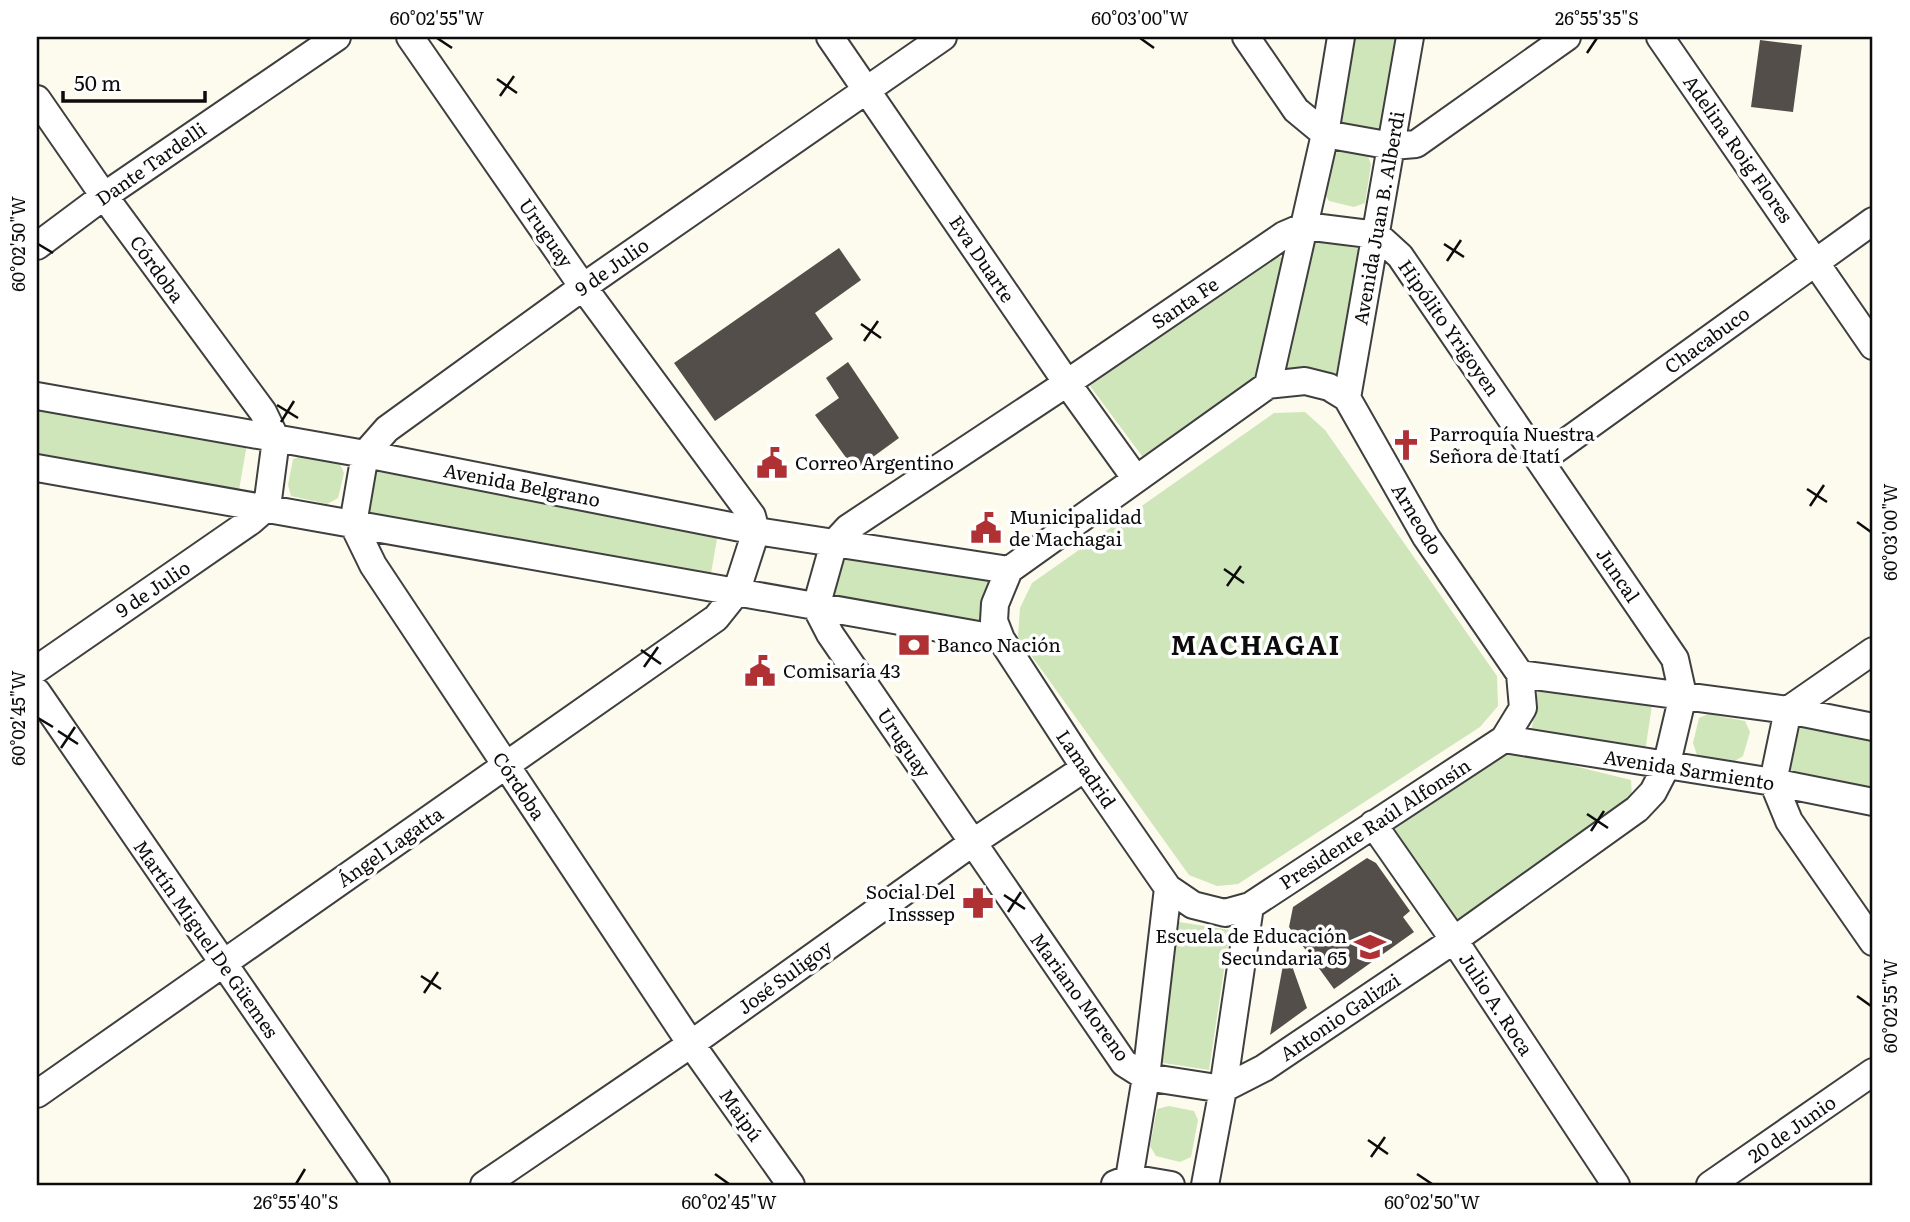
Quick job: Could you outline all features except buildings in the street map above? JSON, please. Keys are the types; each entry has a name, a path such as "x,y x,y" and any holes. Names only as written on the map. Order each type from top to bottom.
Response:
{"street":[{"name":"Dante Tardelli","path":"37,246 104,196 337,37"},
{"name":"Uruguay","path":"410,37 583,287 752,516 757,531"},
{"name":"Eva Duarte","path":"830,37 1136,479"},
{"name":"9 de Julio","path":"365,454 387,429 583,287 943,37"},
{"path":"1246,37 1296,110 1325,134 1392,146 1416,144 1567,37"},
{"path":"1268,385 1325,134 1341,37"},
{"name":"Avenida Juan B. Alberdi","path":"1347,398 1410,37"},
{"name":"Adelina Roig Flores","path":"1660,37 1873,346"},
{"name":"Córdoba","path":"37,99 104,196 263,412 276,439"},
{"name":"Chacabuco","path":"1541,460 1873,221"},
{"path":"1305,226 1377,235"},
{"name":"Santa Fe","path":"834,543 848,528 1284,235 1305,226"},
{"name":"Hipólito Yrigoyen","path":"1377,235 1400,256 1541,460"},
{"path":"1009,570 1268,385 1305,381 1329,387 1347,398"},
{"name":"Avenida Belgrano","path":"37,396 365,454 757,531 1009,570"},
{"name":"Arneodo","path":"1347,398 1426,537 1520,674"},
{"path":"267,508 276,439"},
{"path":"353,524 365,454"},
{"name":"Juncal","path":"1541,460 1675,659 1683,695"},
{"path":"37,468 1001,639"},
{"name":"9 de Julio","path":"37,668 267,508"},
{"name":"Córdoba","path":"353,524 373,565 691,1044"},
{"path":"736,593 757,531"},
{"path":"816,607 834,543"},
{"name":"Lamadrid","path":"1009,570 995,604 994,621 1001,639 1168,888 1194,905 1209,909"},
{"name":"Ángel Lagatta","path":"37,1094 716,618 736,593"},
{"name":"Uruguay","path":"816,607 830,634 972,843"},
{"path":"1873,651 1788,710 1773,782 1789,821 1873,942"},
{"path":"1520,674 1788,710 1873,727"},
{"name":"Presidente Raúl Alfonsín","path":"1209,909 1225,913 1250,906 1504,739 1523,708 1520,674"},
{"name":"Martín Miguel De Güemes","path":"37,692 376,1185"},
{"name":"Antonio Galizzi","path":"1223,1090 1264,1068 1454,940 1637,810 1653,792 1666,767 1683,695"},
{"name":"Avenida Sarmiento","path":"1504,739 1773,782 1873,802"},
{"name":"José Suligoy","path":"484,1185 691,1044 972,843 1085,768"},
{"name":"Julio A. Roca","path":"1373,824 1454,940 1616,1185"},
{"name":"Mariano Moreno","path":"972,843 1124,1063 1146,1077"},
{"path":"1168,888 1146,1077 1124,1183 1171,1185"},
{"path":"1205,1185 1223,1090 1250,906"},
{"name":"Maipú","path":"691,1044 791,1185"},
{"name":"20 de Junio","path":"1710,1185 1873,1072"},
{"path":"1146,1077 1223,1090"}],"green space":[{"path":"1352,37 1397,37 1381,131 1337,124"},
{"path":"1343,151 1368,156 1371,165 1365,203 1354,207 1329,201 1323,191 1331,154"},
{"path":"1311,239 1360,249 1335,379 1286,370"},
{"path":"1270,253 1285,259 1260,377 1145,460 1090,386"},
{"path":"37,406 247,444 239,490 37,453"},
{"path":"1305,412 1325,430 1497,676 1498,706 1480,727 1238,884 1217,886 1189,875 1018,637 1020,608 1032,583 1274,413"},
{"path":"302,456 339,462 344,473 338,498 327,504 291,496 288,485 293,459"},
{"path":"373,471 718,533 710,579 365,517"},
{"path":"841,553 992,579 984,625 833,599"},
{"path":"1538,687 1652,705 1645,752 1531,734"},
{"path":"1708,714 1745,721 1750,732 1743,756 1733,762 1697,755 1693,743 1699,718"},
{"path":"1794,725 1873,740 1873,792 1784,775"},
{"path":"1509,750 1631,780 1632,797 1456,923 1393,827"},
{"path":"1179,922 1230,930 1209,1070 1157,1062"},
{"path":"1169,1106 1194,1111 1198,1120 1191,1157 1180,1162 1156,1156 1150,1146 1157,1109"}],"place":[{"name":"Parroquía Nuestra Señora de Itatí","path":"1406,445"},
{"name":"Correo Argentino","path":"772,463"},
{"name":"Municipalidad de Machagai","path":"986,528"},
{"name":"Banco Nación","path":"914,645"},
{"name":"Comisaría 43","path":"760,671"},
{"name":"Social Del Insssep","path":"978,903"},
{"name":"Escuela de Educación Secundaria 65","path":"1370,947"}],"district":[{"name":"MACHAGAI","path":"1256,646"}]}
